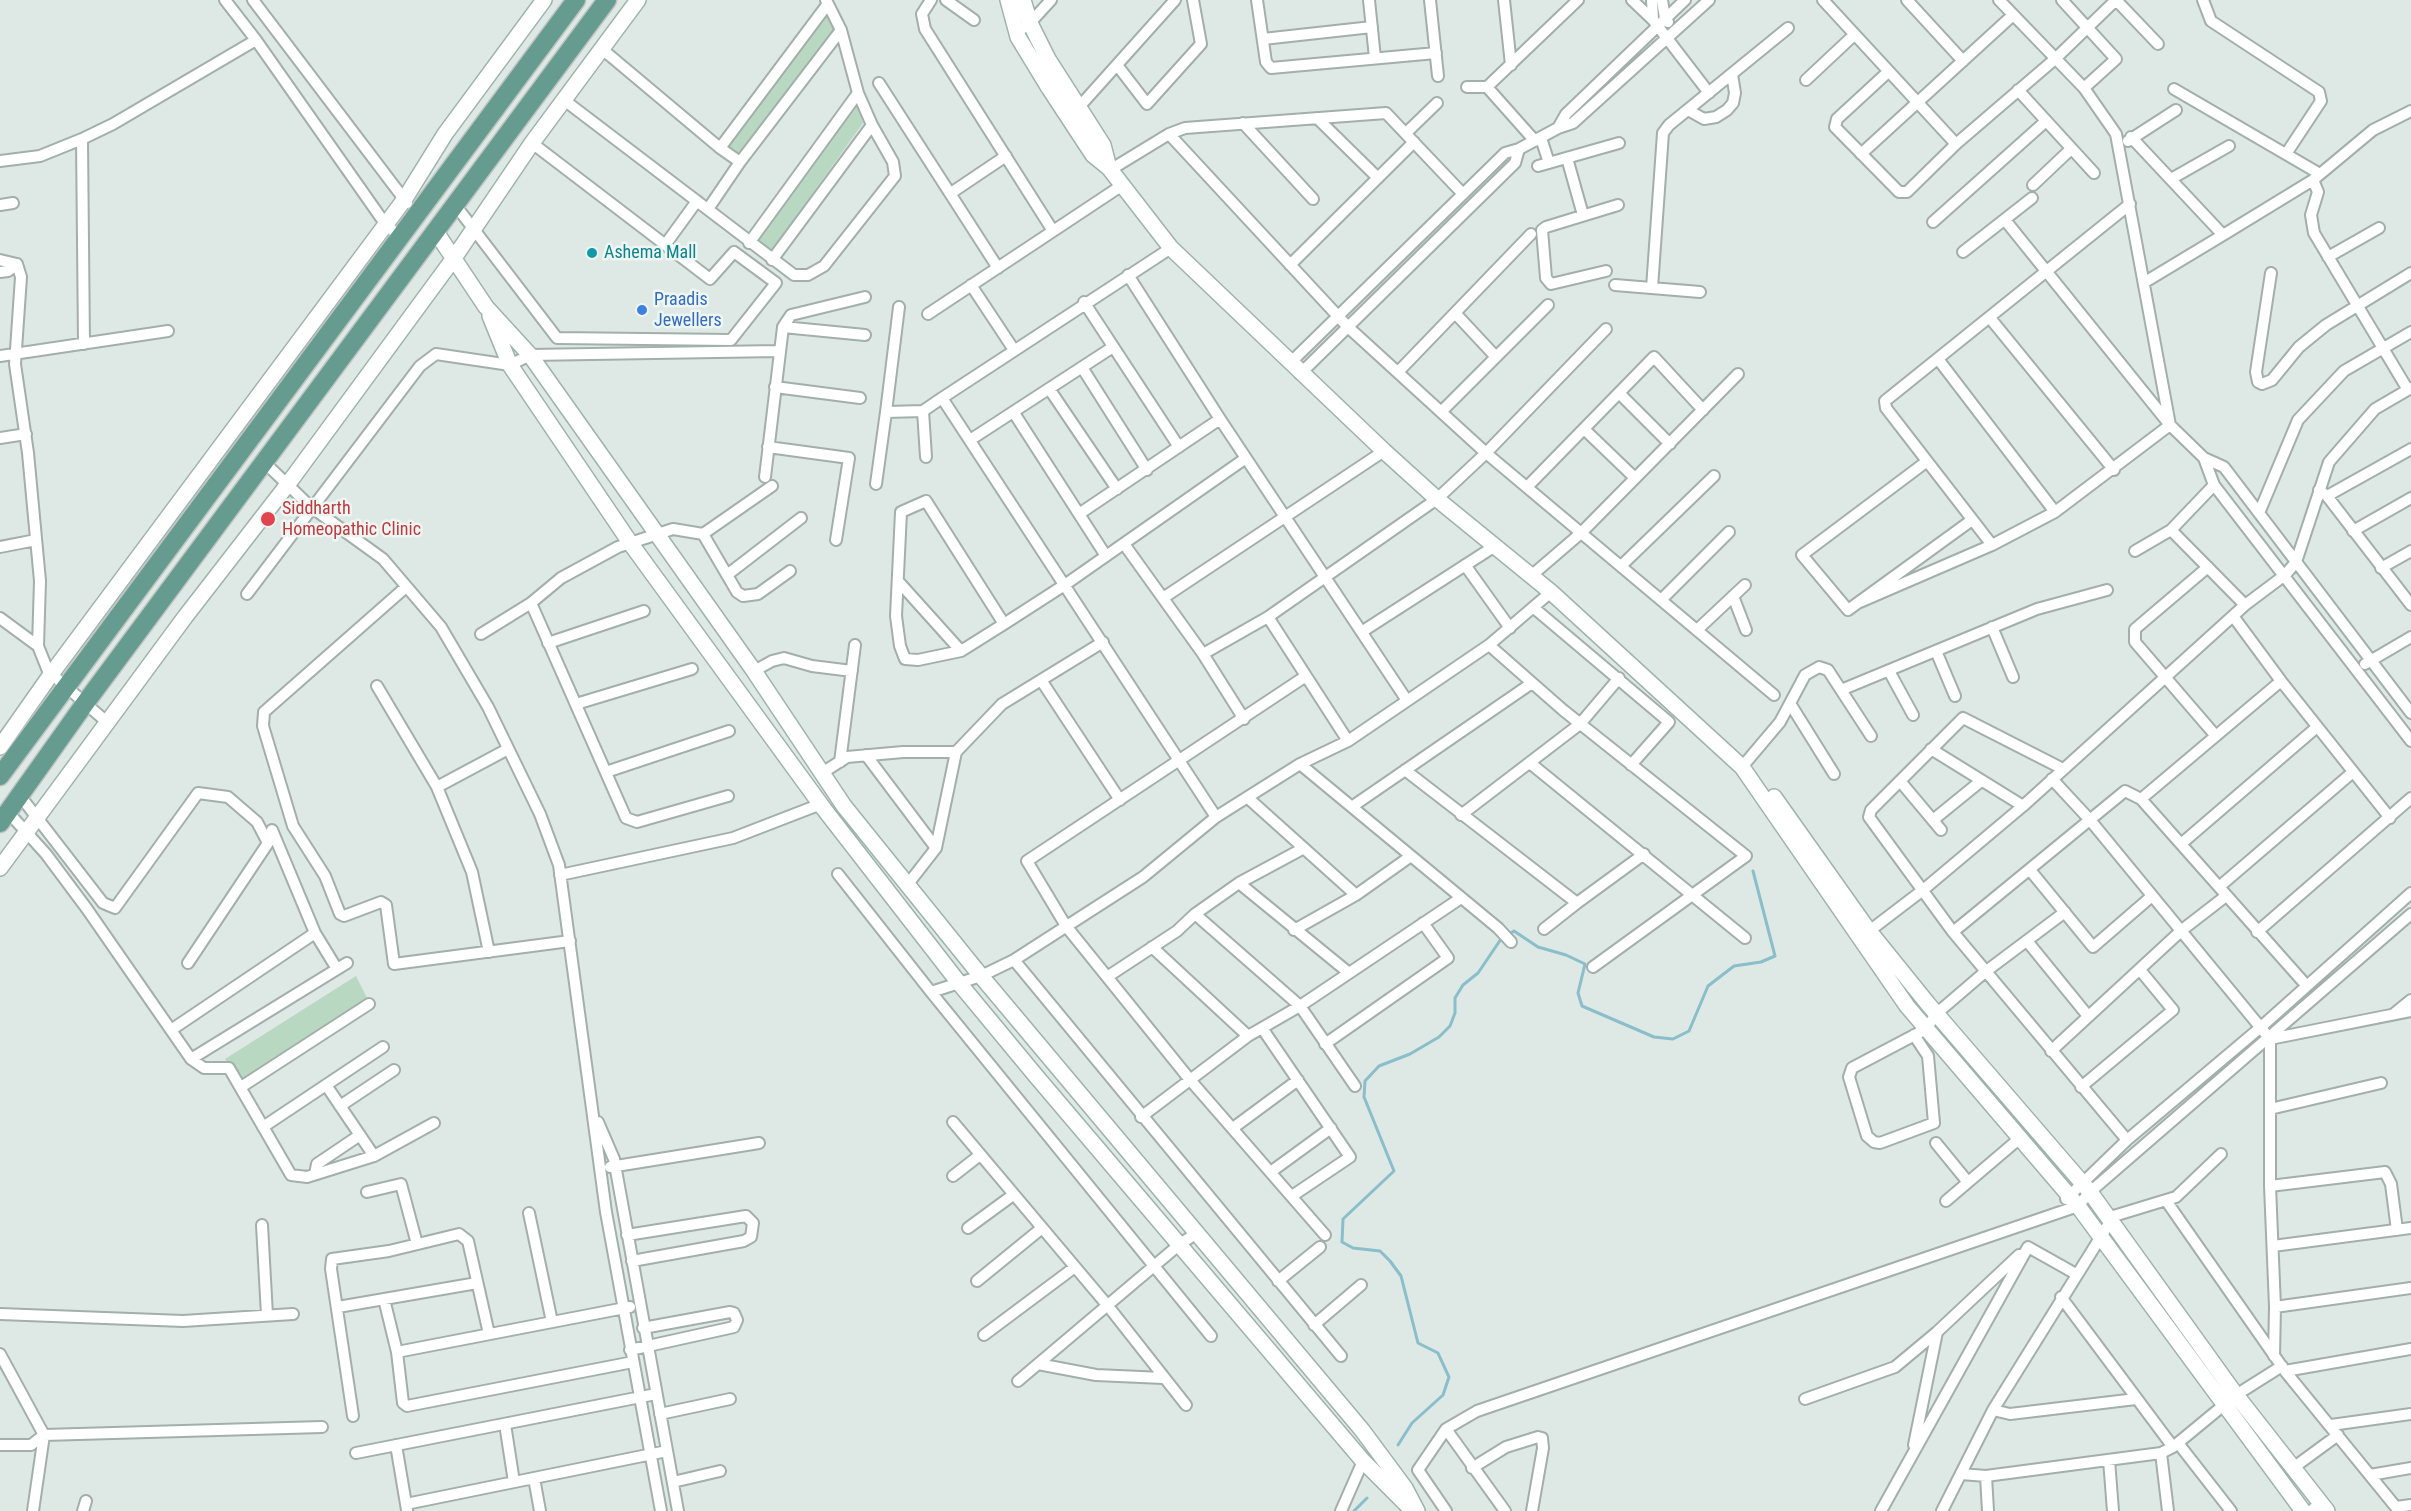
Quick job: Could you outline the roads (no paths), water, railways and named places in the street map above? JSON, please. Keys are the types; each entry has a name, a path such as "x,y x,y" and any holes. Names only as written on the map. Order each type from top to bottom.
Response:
{"main road":[{"path":"0,776 67,685 238,439 401,237 576,0"},
{"path":"4,818 86,702 607,0"}],"street":[{"path":"225,0 256,40 386,225 401,237"},
{"path":"253,0 404,200 418,214"},
{"path":"0,747 52,673 238,439 404,200 445,134 544,0"},
{"path":"0,868 185,617 288,484 454,258 532,143 638,0"},
{"path":"931,0 922,14 925,29 1053,231"},
{"path":"946,0 974,20"},
{"path":"1008,0 1016,33 1034,65 1094,155 1110,169 1171,248 1295,369 1437,499 1551,592 1695,723 1726,744 1742,760 1864,935 1920,1032 1928,1056 1934,1123 1880,1143 1874,1142 1867,1136 1849,1072 1920,1032 1936,1014 1985,972 2065,912"},
{"path":"1023,0 1030,23 1048,59 1103,145 1110,169"},
{"path":"1016,33 1030,23 1051,0"},
{"path":"1080,106 1175,0"},
{"path":"1117,65 1147,104 1201,44 1193,0"},
{"path":"1257,0 1266,62 1271,68 1436,53"},
{"path":"1369,0 1375,58"},
{"path":"1430,0 1438,76"},
{"path":"1504,0 1511,64"},
{"path":"1467,87 1487,87 1578,0"},
{"path":"1632,0 1670,34 1709,93"},
{"path":"1652,0 1658,21"},
{"path":"1658,21 1662,0"},
{"path":"1558,128 1566,114 1658,21 1685,0"},
{"path":"1295,369 1338,316 1505,153 1519,149 1558,128 1573,123 1598,103 1709,0"},
{"path":"1822,0 1956,144"},
{"path":"1907,0 1963,61"},
{"path":"1999,0 2085,88 2116,134 2170,425"},
{"path":"2062,0 2116,58 2085,88"},
{"path":"1888,72 1837,119 1835,127 1899,192 1907,192 1956,144 2055,59 2116,0 2158,44"},
{"path":"2203,0 2211,21 2319,92 2321,101 2286,154"},
{"path":"564,100 772,260 794,275 808,275 824,266 895,176 893,162 872,125 858,93 841,30 827,2 720,148"},
{"path":"1862,154 2013,15"},
{"path":"1263,39 1372,27"},
{"path":"1653,288 1661,139 1666,129 1788,28"},
{"path":"708,209 740,162 841,30"},
{"path":"1806,80 1854,35"},
{"path":"0,161 39,156 82,139 113,124 256,40"},
{"path":"602,49 720,148 740,162"},
{"path":"1688,110 1704,119 1716,117 1727,110 1733,104 1735,93 1732,74"},
{"path":"879,83 998,268"},
{"path":"1487,87 1538,139 1550,163"},
{"path":"1864,935 1923,890 2023,806 2245,605 2285,575 2296,562 2323,493 2329,462 2374,409 2409,389 2328,257 2312,226 2311,215 2318,192 2314,177 2298,161 2174,89"},
{"path":"2018,90 2094,173"},
{"path":"750,243 858,93"},
{"path":"1406,133 1437,103"},
{"path":"2119,150 2132,137 2176,110"},
{"path":"2145,282 2223,236 2314,177 2373,130 2411,111"},
{"path":"1110,169 1169,134 1185,128 1386,113 1462,193"},
{"path":"1317,118 1378,178"},
{"path":"1933,222 2046,121"},
{"path":"1243,123 1314,199"},
{"path":"772,260 872,125"},
{"path":"1169,134 1348,327 1486,453 1774,695"},
{"path":"2132,137 2223,236"},
{"path":"82,139 84,344"},
{"path":"1290,265 1414,142"},
{"path":"456,206 557,338 731,340 776,283 734,252 710,279 532,143"},
{"path":"1538,166 1618,143"},
{"path":"2171,179 2229,146"},
{"path":"1295,369 1348,327 1515,163 1519,149"},
{"path":"2033,185 2072,149"},
{"path":"951,193 1006,156"},
{"path":"1567,158 1583,215"},
{"path":"0,168 17,166"},
{"path":"928,314 1121,186"},
{"path":"1963,252 2032,198"},
{"path":"665,245 697,201"},
{"path":"0,205 13,203"},
{"path":"1992,545 1926,462 1886,408 1885,401 2130,204"},
{"path":"1606,271 1555,285 1546,278 1542,230 1618,205"},
{"path":"2005,220 2170,425 2202,455 2224,467 2369,660 2407,700 2411,713"},
{"path":"2328,257 2379,228"},
{"path":"436,232 486,307 530,355 754,671 844,806 981,976 1362,1430 1415,1511"},
{"path":"1398,372 1531,234"},
{"path":"886,412 923,411 1084,302 1171,248"},
{"path":"0,260 17,264"},
{"path":"0,272 8,271 17,264"},
{"path":"17,264 21,277 16,355 40,581 38,646"},
{"path":"2271,273 2256,372 2258,382 2262,384 2272,380 2299,347 2312,336 2358,304 2411,273"},
{"path":"1128,275 1220,419 1363,631 1406,699"},
{"path":"971,285 1014,350"},
{"path":"1615,285 1700,292"},
{"path":"765,477 778,351 783,327 791,315 866,297"},
{"path":"1084,302 1179,447"},
{"path":"1441,412 1548,304"},
{"path":"486,307 510,365 631,544 830,817 959,983 1025,1063 1363,1461 1401,1492"},
{"path":"876,484 900,307"},
{"path":"1455,313 1496,357"},
{"path":"1990,318 2114,470"},
{"path":"783,327 865,334"},
{"path":"1203,654 1268,616 1437,499 1486,453 1606,329"},
{"path":"0,356 168,331"},
{"path":"2259,513 2298,420 2344,371 2411,332"},
{"path":"970,441 1083,369 1113,347"},
{"path":"247,594 420,366 436,354 510,365 530,355 778,351"},
{"path":"1527,487 1654,357 1703,410"},
{"path":"1938,359 2055,512"},
{"path":"1083,369 1147,470"},
{"path":"1531,576 1581,533 1738,374"},
{"path":"775,387 860,398"},
{"path":"1050,390 1117,489"},
{"path":"1619,393 1670,444"},
{"path":"942,398 1104,642 1216,817"},
{"path":"923,411 926,457"},
{"path":"1014,413 1106,556"},
{"path":"1079,514 1220,419"},
{"path":"1860,602 1992,545 2055,512 2114,470 2170,425"},
{"path":"1584,429 1635,478"},
{"path":"0,438 26,434"},
{"path":"768,447 849,458 836,540"},
{"path":"2323,493 2411,450"},
{"path":"1163,598 1384,451"},
{"path":"2202,455 2214,485 2411,741"},
{"path":"1004,624 926,501 901,512 896,616 900,646 905,658 918,660 961,651 1004,624 1066,584 1246,458"},
{"path":"1926,462 1802,555 1848,610 1972,520"},
{"path":"265,463 311,507 382,559 441,627 508,749 540,814 560,875 595,1113 600,1168 630,1350 661,1511"},
{"path":"1621,566 1714,476"},
{"path":"2135,551 2171,530 2214,485"},
{"path":"481,634 531,603 561,578 618,547 673,529 703,534 772,486"},
{"path":"2323,493 2411,605"},
{"path":"2353,531 2411,498"},
{"path":"727,575 801,518"},
{"path":"2171,530 2245,605"},
{"path":"1661,600 1728,532"},
{"path":"703,534 737,592 749,597 758,594 790,571"},
{"path":"0,547 36,540"},
{"path":"1124,543 1203,654 1244,718"},
{"path":"1363,631 1495,546"},
{"path":"2381,568 2411,551"},
{"path":"1465,565 1510,628"},
{"path":"2208,567 2135,629 2135,642 2215,735"},
{"path":"898,581 961,651"},
{"path":"1697,630 1745,585"},
{"path":"406,586 264,712 263,726 293,826 325,876 340,914 344,916 381,902 386,905 393,960 398,965 570,941"},
{"path":"1841,690 2057,601 2107,590"},
{"path":"931,992 981,976 1014,960 1143,877 1216,817 1300,764 1348,741 1406,699 1489,645 1551,592"},
{"path":"1733,596 1746,630"},
{"path":"531,603 626,818 637,822 728,796"},
{"path":"1534,608 1669,722 1631,765"},
{"path":"548,643 644,611"},
{"path":"1268,616 1348,741"},
{"path":"2233,616 2281,681 2390,818"},
{"path":"0,618 38,646 52,673 108,723"},
{"path":"1992,627 2013,677"},
{"path":"2357,670 2369,660 2411,637"},
{"path":"908,884 936,848 956,752 1002,704 1104,642"},
{"path":"840,762 855,645"},
{"path":"1489,645 1580,724 1746,856 1696,895 1593,967"},
{"path":"1936,651 1955,696"},
{"path":"754,671 772,661 784,658 812,666 852,671"},
{"path":"1742,760 1791,705 1804,675 1819,667 1828,670 1870,736"},
{"path":"576,704 692,669"},
{"path":"1888,671 1913,716"},
{"path":"1306,676 1027,861 1066,926 1191,1081 1325,1235"},
{"path":"1461,815 1580,724 1619,678"},
{"path":"1041,680 1120,800"},
{"path":"2141,799 2281,681"},
{"path":"1353,806 1532,683"},
{"path":"377,686 437,787 472,872 489,952"},
{"path":"2390,712 2407,700"},
{"path":"1791,705 1833,774"},
{"path":"2063,769 1968,719 1959,720 1871,810 1869,817 1953,932 2127,1140"},
{"path":"2181,844 2317,727"},
{"path":"606,772 729,731"},
{"path":"437,787 508,749"},
{"path":"1931,749 2023,806"},
{"path":"822,773 848,757 903,752 956,752"},
{"path":"866,755 936,848"},
{"path":"1530,763 1696,895 1745,938"},
{"path":"1300,764 1498,928 1511,942"},
{"path":"1405,770 1577,903"},
{"path":"2051,1051 2353,772"},
{"path":"2052,779 2090,820 2270,1039 2270,1186 2275,1307 2274,1356"},
{"path":"1900,781 1941,830"},
{"path":"1933,820 1982,781"},
{"path":"1953,932 2125,791 2141,799 2306,985"},
{"path":"4,818 32,827 89,883 103,903 115,908 198,794 228,797 257,822 267,843 188,963"},
{"path":"21,797 32,827 191,1059 204,1068 229,1068 291,1174 307,1177 374,1156 434,1123"},
{"path":"1248,798 1356,894"},
{"path":"2257,932 2411,798"},
{"path":"560,875 733,838 821,804"},
{"path":"830,817 844,806"},
{"path":"191,1059 342,966 315,933 272,830"},
{"path":"1107,977 1177,931 1195,914 1239,883 1304,848"},
{"path":"1544,929 1644,854"},
{"path":"1294,930 1356,894 1411,856"},
{"path":"2030,870 2093,946 2152,896"},
{"path":"838,874 931,992 1156,1265 1211,1336"},
{"path":"1239,883 1349,973"},
{"path":"1401,1492 1446,1429 1477,1411 2061,1210 2073,1200 2127,1140 2262,1028 2306,985 2411,893"},
{"path":"1141,1117 1248,1036 1300,1006 1461,898"},
{"path":"1195,914 1300,1006 1355,1086"},
{"path":"2073,1200 2085,1187 2270,1039 2411,914"},
{"path":"1325,1044 1448,958 1423,923"},
{"path":"171,1029 315,933"},
{"path":"1864,935 1936,1014 2085,1187 2236,1395 2293,1468 2319,1508"},
{"path":"2027,941 2088,1016"},
{"path":"1152,947 1248,1036"},
{"path":"1014,960 1141,1117 1341,1356"},
{"path":"2081,1087 2174,1010 2140,970"},
{"path":"2395,1014 2411,1000"},
{"path":"241,1087 369,1004"},
{"path":"2270,1039 2411,1011"},
{"path":"1262,1028 1350,1157 1292,1196"},
{"path":"1920,1032 2020,1138 2073,1200 2303,1511"},
{"path":"263,1127 382,1047"},
{"path":"1025,1063 1043,1048"},
{"path":"340,1106 394,1070"},
{"path":"1233,1128 1299,1080"},
{"path":"2270,1109 2381,1083"},
{"path":"326,1085 374,1156"},
{"path":"595,1113 614,1166 678,1511"},
{"path":"953,1122 1108,1306 1186,1405"},
{"path":"1272,1172 1331,1128"},
{"path":"315,1174 317,1164 360,1135"},
{"path":"1946,1201 2020,1138"},
{"path":"600,1168 759,1143"},
{"path":"1936,1143 1967,1181"},
{"path":"2109,1220 2167,1202 2184,1191 2221,1154"},
{"path":"953,1176 980,1155"},
{"path":"2270,1186 2385,1173 2391,1184 2397,1230"},
{"path":"367,1192 401,1184 417,1244"},
{"path":"968,1228 1013,1194"},
{"path":"2167,1202 2274,1356 2337,1435 2397,1509 2411,1505"},
{"path":"529,1213 552,1322"},
{"path":"627,1235 746,1216 753,1223 751,1237 744,1241 632,1261"},
{"path":"1942,1511 1993,1410 2061,1297 2102,1238 2109,1220"},
{"path":"262,1225 267,1315"},
{"path":"977,1281 1042,1228"},
{"path":"2273,1246 2411,1228"},
{"path":"1018,1381 1180,1244 1197,1233"},
{"path":"353,1416 331,1269 332,1259 459,1234 468,1241 489,1334"},
{"path":"1278,1281 1320,1246"},
{"path":"2028,1247 2076,1274"},
{"path":"1805,1399 1896,1367 2028,1247"},
{"path":"1881,1511 2028,1247"},
{"path":"984,1335 1076,1268"},
{"path":"338,1307 477,1283"},
{"path":"1314,1325 1361,1285"},
{"path":"2275,1307 2411,1288"},
{"path":"2061,1297 2136,1399 2231,1511"},
{"path":"384,1299 397,1352 404,1403 407,1406 633,1362"},
{"path":"397,1352 639,1305"},
{"path":"630,1350 734,1327 737,1320 734,1313 730,1312 643,1328"},
{"path":"0,1314 183,1321 293,1314"},
{"path":"1912,1454 1937,1332"},
{"path":"1961,1474 1986,1476 2161,1453 2176,1445 2236,1395 2284,1369 2411,1348"},
{"path":"0,1354 44,1435 33,1511"},
{"path":"1038,1364 1096,1375 1163,1378"},
{"path":"356,1453 656,1394"},
{"path":"660,1414 730,1399"},
{"path":"1993,1410 2010,1414 2136,1399"},
{"path":"2331,1425 2411,1414"},
{"path":"505,1424 514,1482"},
{"path":"0,1450 0,1445 31,1445 44,1435 322,1427"},
{"path":"1446,1429 1505,1511"},
{"path":"2293,1468 2337,1435"},
{"path":"1472,1468 1506,1448 1538,1437 1542,1438 1543,1449 1532,1511"},
{"path":"396,1445 407,1508 514,1482 667,1451"},
{"path":"2161,1453 2168,1511"},
{"path":"2109,1460 2113,1511"},
{"path":"1341,1511 1363,1461"},
{"path":"2370,1475 2411,1468"},
{"path":"1418,1470 1446,1511"},
{"path":"673,1482 720,1471"},
{"path":"1986,1476 1988,1511"},
{"path":"534,1478 540,1511"}],"waterway":[{"path":"1398,1445 1412,1423 1443,1395 1449,1377 1438,1353 1418,1343 1401,1276 1390,1261 1380,1251 1353,1248 1342,1242 1343,1219 1394,1171 1364,1097 1365,1081 1379,1066 1410,1054 1439,1037 1450,1026 1455,1013 1455,998 1463,985 1478,973 1501,939 1514,931 1538,947 1566,955 1585,964 1578,993 1582,1006 1654,1037 1673,1039 1689,1031 1708,986 1734,966 1761,962 1775,956 1753,871"},
{"path":"1354,1511 1367,1498"}],"place":[{"name":"Ashema Mall","path":"592,253"},
{"name":"Praadis Jewellers","path":"642,310"},
{"name":"Siddharth Homeopathic Clinic","path":"268,519"}]}
